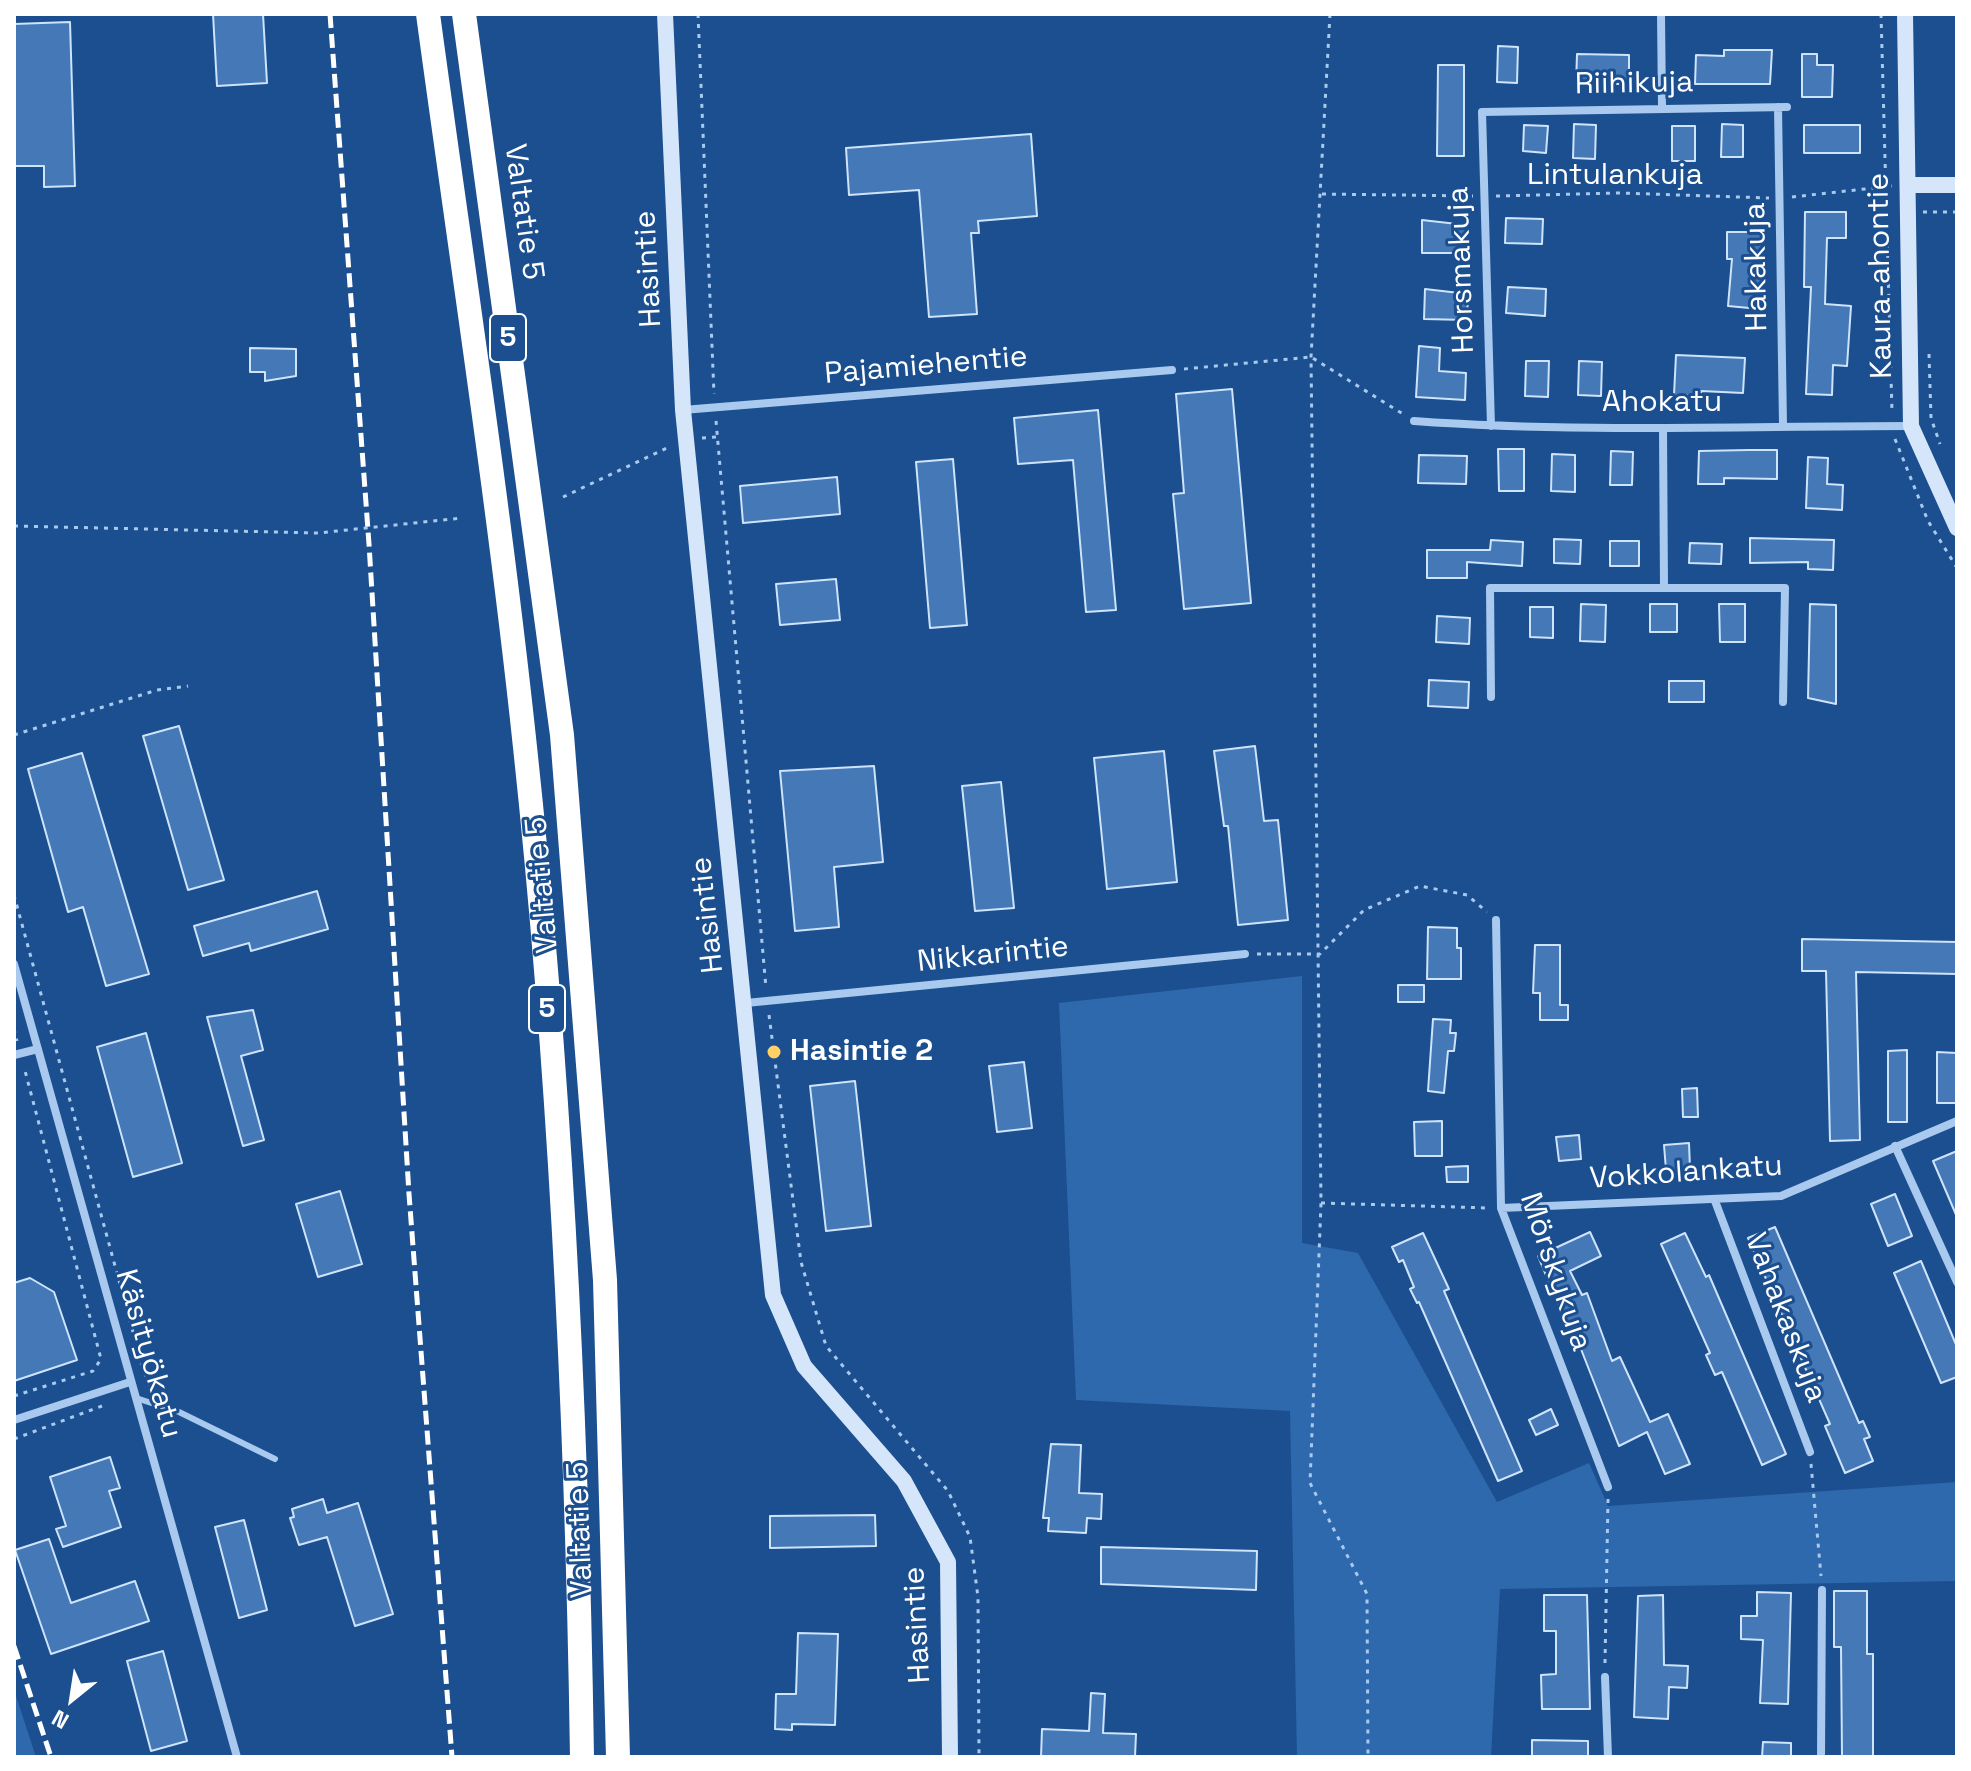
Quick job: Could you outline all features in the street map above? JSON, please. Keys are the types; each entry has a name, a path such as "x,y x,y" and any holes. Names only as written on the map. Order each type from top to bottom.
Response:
{"highway":[{"name":"Valtatie 5","path":"428,14 528,779 566,1261 579,1542 582,1757"},
{"name":"Valtatie 5","path":"464,14 565,766 605,1280 618,1757"}],"street":[{"name":"Hasintie","path":"665,14 683,410 746,1003 773,1295 804,1366 904,1481 948,1562 950,1757"},
{"path":"1661,14 1662,107"},
{"name":"Kaura-ahontie","path":"1905,14 1916,185 1911,426 1957,528"},
{"name":"Riihikuja","path":"1482,112 1782,107"},
{"name":"Hakakuja","path":"1782,107 1783,425"},
{"name":"Horsmakuja","path":"1482,112 1491,426"},
{"path":"1916,185 1957,185"},
{"name":"Pajamiehentie","path":"683,410 1172,370"},
{"name":"Ahokatu","path":"1414,421 1491,426 1663,429 1783,425 1911,426"},
{"path":"1663,429 1664,587"},
{"path":"1491,697 1490,588 1785,588 1783,702"},
{"name":"Mörskykuja","path":"1496,920 1501,1208 1608,1487"},
{"name":"Nikkarintie","path":"746,1003 1245,954"},
{"name":"Käsityökatu","path":"14,964 237,1757"},
{"path":"17,1054 38,1049"},
{"name":"Vokkolankatu","path":"1501,1208 1781,1196 1957,1121"},
{"path":"1895,1146 1957,1282"},
{"name":"Vahakaskuja","path":"1715,1201 1810,1452"},
{"path":"14,1420 130,1382"},
{"path":"1821,1757 1822,1590"},
{"path":"1605,1677 1608,1757"}],"lane":[{"path":"136,1398 275,1459"}],"path":[{"path":"698,14 717,437 752,857 767,1002 801,1262 826,1346 948,1491 970,1537 978,1597 979,1757"},
{"path":"1330,14 1311,357 1321,1203 1310,1483 1367,1594 1368,1757"},
{"path":"1881,14 1892,426 1899,453 1928,521 1957,568"},
{"path":"1916,185 1925,212 1957,212"},
{"name":"Lintulankuja","path":"1322,194 1485,196 1620,193 1781,198 1916,185"},
{"path":"1929,354 1931,418 1944,456"},
{"path":"1172,370 1311,357 1414,421"},
{"path":"563,497 686,439 717,437"},
{"path":"14,526 318,533 462,518"},
{"path":"14,735 157,690 188,686"},
{"path":"1245,954 1320,954 1364,910 1420,886 1467,895 1496,920"},
{"path":"14,895 135,1341"},
{"path":"14,1029 17,1054 101,1359 93,1371 14,1396"},
{"path":"1321,1203 1501,1208"},
{"path":"139,1355 156,1405"},
{"path":"14,1439 102,1408"},
{"path":"1810,1452 1822,1590"},
{"path":"1605,1677 1608,1487"}],"shaded area":[{"path":"1302,976 1302,1243 1358,1253 1497,1502 1589,1463 1608,1506 1957,1482 1957,1581 1500,1589 1491,1757 1297,1757 1290,1411 1076,1400 1059,1003"},
{"path":"14,1690 36,1757 14,1757"}],"building":[{"path":"213,14 263,14 267,83 217,86"},
{"path":"70,22 75,186 44,187 44,166 14,166 14,24"},
{"path":"1498,46 1518,47 1517,83 1497,82"},
{"path":"1724,50 1772,50 1770,84 1695,84 1696,55 1724,56"},
{"path":"1577,54 1629,55 1629,84 1576,84"},
{"path":"1802,54 1817,54 1817,65 1833,65 1832,97 1802,97"},
{"path":"1438,65 1464,65 1464,156 1437,156"},
{"path":"1574,124 1596,125 1595,159 1573,158"},
{"path":"1722,124 1743,125 1743,157 1721,157"},
{"path":"1524,125 1548,126 1546,153 1523,151"},
{"path":"1804,125 1860,125 1860,153 1804,153"},
{"path":"1672,126 1695,126 1695,161 1672,161"},
{"path":"1031,134 1037,216 978,221 979,233 971,233 977,314 929,317 919,190 849,195 846,148"},
{"path":"1805,212 1846,212 1846,238 1827,238 1825,304 1851,306 1847,366 1833,365 1832,395 1806,394 1811,287 1804,287"},
{"path":"1506,218 1543,219 1542,244 1505,243"},
{"path":"1422,220 1466,225 1466,253 1422,253"},
{"path":"1727,232 1764,232 1760,309 1728,306 1732,259 1727,259"},
{"path":"1508,287 1546,289 1545,316 1506,313"},
{"path":"1425,289 1468,294 1467,320 1424,319"},
{"path":"1419,346 1440,348 1439,371 1466,373 1465,400 1416,397"},
{"path":"250,348 296,349 296,376 265,381 265,372 250,372"},
{"path":"1676,355 1745,358 1743,393 1701,391 1701,396 1674,395"},
{"path":"1526,361 1549,361 1548,397 1525,396"},
{"path":"1579,361 1602,362 1601,396 1578,395"},
{"path":"1232,389 1251,603 1184,609 1173,494 1184,493 1176,394"},
{"path":"1098,410 1116,610 1086,612 1073,460 1018,464 1014,418"},
{"path":"1498,449 1524,449 1524,491 1499,491"},
{"path":"1777,450 1777,479 1724,478 1724,484 1698,484 1699,451"},
{"path":"1611,451 1633,452 1632,485 1610,485"},
{"path":"1552,454 1575,455 1575,492 1551,491"},
{"path":"1419,455 1467,456 1466,484 1418,483"},
{"path":"1808,457 1828,458 1827,484 1843,485 1842,510 1806,508"},
{"path":"953,459 967,625 930,628 916,462"},
{"path":"837,477 840,514 743,523 740,486"},
{"path":"1750,538 1834,540 1833,570 1808,569 1808,562 1750,563"},
{"path":"1554,539 1581,540 1580,564 1554,563"},
{"path":"1491,540 1523,542 1522,566 1467,562 1467,578 1427,578 1427,550 1490,550"},
{"path":"1610,541 1639,541 1639,566 1610,566"},
{"path":"1690,543 1722,544 1721,564 1689,563"},
{"path":"836,579 840,620 780,625 776,584"},
{"path":"1581,604 1606,605 1605,642 1580,641"},
{"path":"1650,604 1677,604 1677,632 1650,632"},
{"path":"1719,604 1745,604 1745,642 1720,642"},
{"path":"1810,604 1836,605 1836,704 1808,698"},
{"path":"1530,607 1553,607 1553,638 1530,637"},
{"path":"1437,616 1470,618 1469,644 1436,642"},
{"path":"1429,680 1469,682 1468,708 1428,706"},
{"path":"1669,681 1704,681 1704,702 1669,702"},
{"path":"179,726 224,880 188,890 143,736"},
{"path":"1255,746 1264,821 1278,820 1288,920 1238,925 1228,826 1224,826 1214,751"},
{"path":"1164,751 1177,882 1107,889 1094,758"},
{"path":"82,753 149,974 106,986 83,907 68,912 28,769"},
{"path":"874,766 883,862 834,867 839,927 795,931 780,771"},
{"path":"1001,782 1014,908 975,911 962,786"},
{"path":"317,891 328,929 251,951 249,943 203,956 194,926"},
{"path":"1428,927 1457,928 1457,948 1461,948 1461,979 1427,979"},
{"path":"1802,939 1957,942 1957,974 1856,972 1860,1140 1830,1141 1826,971 1802,971"},
{"path":"1535,945 1560,945 1560,1005 1568,1005 1568,1020 1540,1020 1540,993 1533,993"},
{"path":"1398,985 1424,985 1424,1002 1398,1002"},
{"path":"253,1010 263,1050 241,1056 264,1140 243,1146 207,1017"},
{"path":"1433,1019 1451,1020 1450,1033 1456,1033 1454,1051 1448,1051 1444,1093 1428,1091"},
{"path":"146,1033 182,1163 133,1177 97,1047"},
{"path":"1907,1050 1907,1122 1888,1122 1888,1051"},
{"path":"1937,1052 1957,1053 1956,1103 1937,1103"},
{"path":"1024,1062 1032,1128 997,1132 989,1066"},
{"path":"855,1081 871,1226 826,1231 810,1086"},
{"path":"1697,1088 1698,1117 1683,1117 1682,1089"},
{"path":"1442,1121 1442,1156 1415,1156 1414,1122"},
{"path":"1579,1135 1581,1159 1559,1161 1556,1137"},
{"path":"1689,1143 1690,1169 1666,1170 1664,1145"},
{"path":"1957,1151 1957,1217 1933,1161"},
{"path":"1468,1166 1468,1182 1447,1182 1446,1167"},
{"path":"340,1191 362,1264 318,1277 296,1204"},
{"path":"1895,1194 1912,1236 1888,1246 1871,1204"},
{"path":"1775,1227 1859,1423 1863,1421 1870,1437 1864,1439 1873,1461 1845,1473 1825,1426 1830,1424 1748,1238"},
{"path":"1590,1232 1601,1256 1570,1271 1582,1295 1587,1293 1612,1361 1620,1357 1650,1422 1668,1414 1690,1464 1665,1474 1647,1432 1619,1446 1577,1339 1573,1340 1538,1256"},
{"path":"1423,1233 1449,1289 1444,1291 1522,1471 1498,1481 1419,1302 1410,1289 1414,1287 1403,1260 1399,1262 1392,1247"},
{"path":"1685,1233 1706,1277 1709,1275 1786,1454 1762,1465 1722,1372 1715,1375 1706,1355 1710,1353 1661,1244"},
{"path":"1921,1261 1957,1347 1957,1377 1941,1383 1894,1273"},
{"path":"30,1278 54,1292 77,1360 14,1381 14,1283"},
{"path":"1551,1409 1558,1425 1536,1435 1529,1420"},
{"path":"1051,1444 1081,1445 1079,1493 1102,1494 1101,1519 1087,1518 1086,1533 1048,1531 1049,1518 1043,1518"},
{"path":"110,1457 120,1488 109,1491 121,1527 63,1547 56,1529 66,1526 50,1477"},
{"path":"323,1499 327,1513 358,1503 393,1614 355,1626 327,1537 299,1545 290,1518 294,1517 292,1509"},
{"path":"875,1515 876,1546 770,1548 770,1516"},
{"path":"244,1520 267,1610 239,1618 215,1527"},
{"path":"49,1539 71,1603 135,1581 149,1621 51,1654 15,1550"},
{"path":"1101,1547 1257,1551 1256,1590 1101,1584"},
{"path":"1834,1591 1867,1591 1867,1654 1873,1654 1873,1757 1842,1757 1841,1647 1834,1647"},
{"path":"1757,1592 1791,1593 1788,1704 1760,1703 1763,1640 1741,1639 1741,1616 1757,1616"},
{"path":"1544,1595 1587,1595 1590,1709 1542,1709 1541,1675 1556,1674 1556,1631 1544,1631"},
{"path":"1663,1595 1664,1665 1688,1666 1687,1688 1669,1687 1668,1719 1634,1717 1638,1596"},
{"path":"798,1633 838,1634 835,1725 792,1724 792,1730 775,1729 776,1694 796,1694"},
{"path":"163,1651 187,1741 151,1751 127,1661"},
{"path":"1091,1693 1105,1694 1103,1733 1136,1734 1135,1757 1041,1757 1042,1729 1089,1731"},
{"path":"1532,1740 1588,1741 1588,1757 1532,1757"},
{"path":"1763,1742 1791,1743 1791,1757 1762,1757"}],"railway":[{"path":"330,14 369,544 409,1194 452,1757"},
{"path":"14,1646 51,1757"}],"place":[{"name":"Hasintie 2","path":"774,1052"}]}
